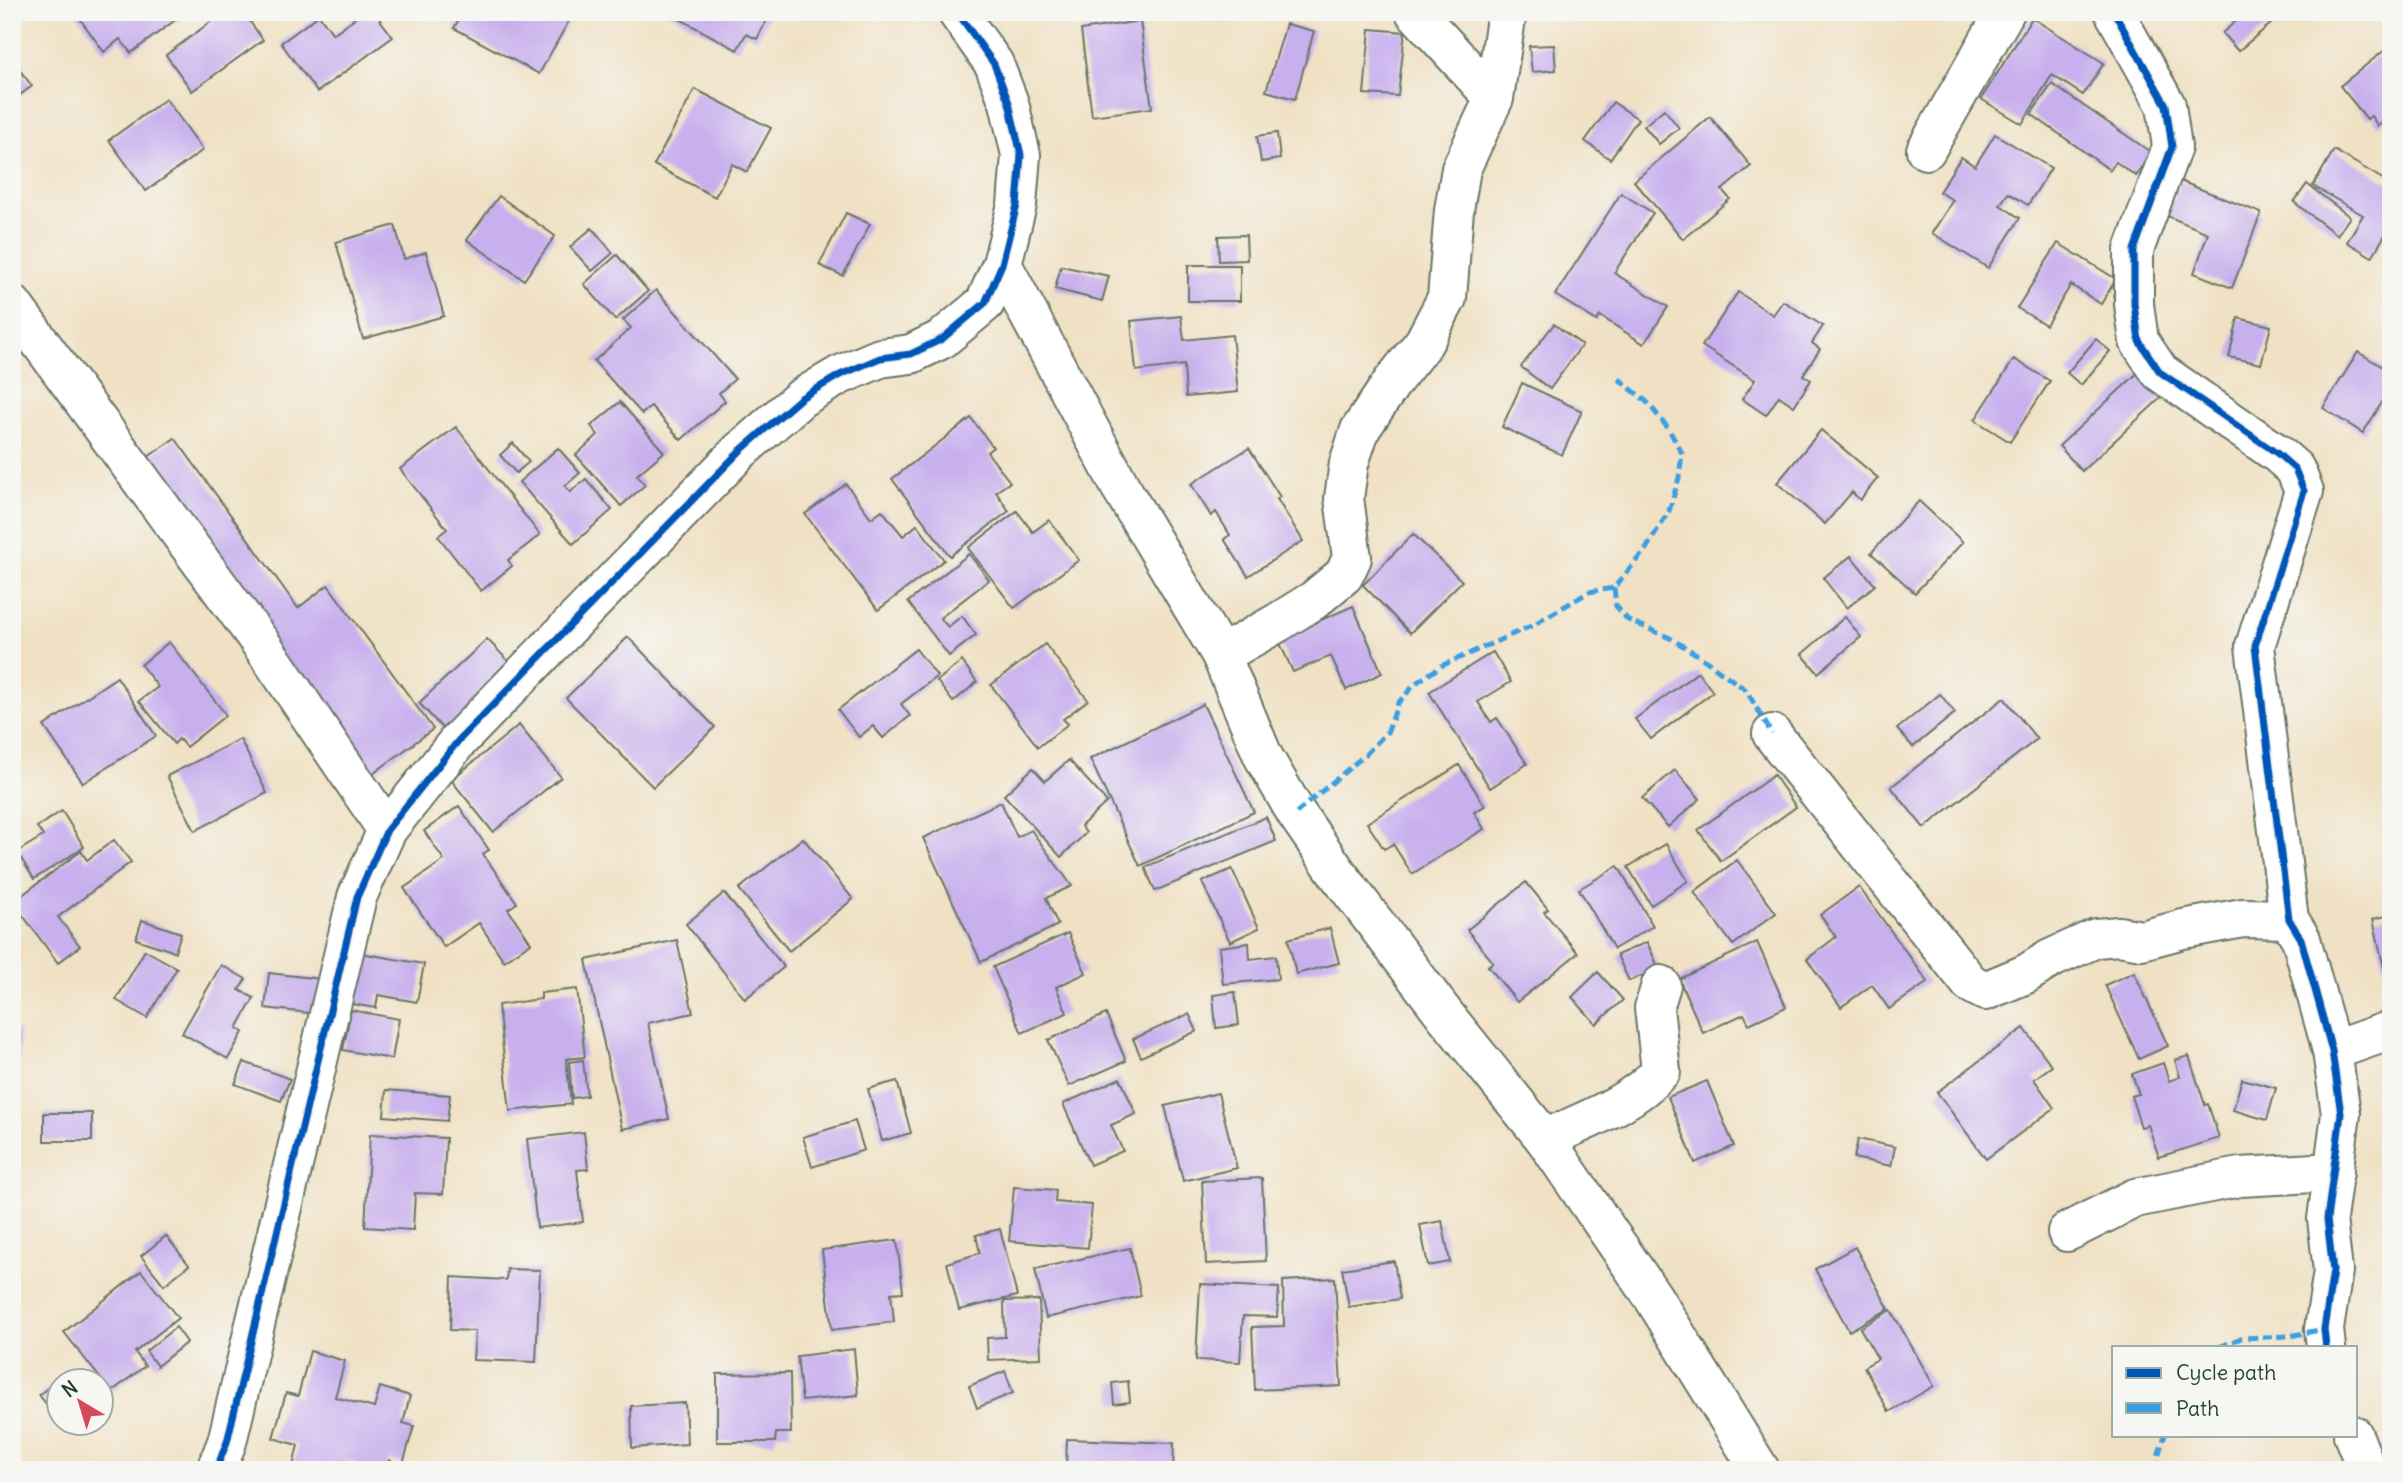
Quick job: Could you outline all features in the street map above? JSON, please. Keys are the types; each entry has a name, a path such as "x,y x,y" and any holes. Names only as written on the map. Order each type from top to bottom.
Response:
{"street":[{"path":"1415,12 1494,98"},
{"path":"1220,655 1314,600 1344,575 1352,558 1344,498 1349,463 1360,430 1423,342 1447,298 1454,210 1461,169 1494,98 1507,12"},
{"path":"1926,150 2005,12"},
{"path":"2114,12 2166,105 2172,147 2134,250 2133,304 2139,341 2160,372 2267,446 2295,469 2304,491 2255,646 2289,919 2301,939 2332,1051 2341,1114 2327,1219 2333,1271 2324,1329 2326,1346"},
{"path":"216,1470 227,1442 357,897 387,830 458,741 741,450 801,398 840,375 880,358 911,354 942,338 985,303 1002,264 1017,205 1021,155 1009,103 994,64 969,15"},
{"path":"1002,264 1120,486 1220,655 1263,756 1296,813 1338,874 1437,1004 1545,1139 1653,1297 1760,1470"},
{"path":"12,304 262,646 387,830"},
{"path":"1772,734 1970,983 1985,991 2026,974 2050,959 2096,938 2119,936 2142,940 2243,918 2289,919"},
{"path":"1545,1139 1606,1110 1650,1083 1661,1071 1654,1008 1661,985"},
{"path":"2332,1051 2391,1030"},
{"path":"2067,1232 2135,1198 2240,1177 2334,1172"},
{"path":"2353,1436 2367,1470"}],"building":[{"path":"75,12 186,12 131,53 120,39 104,52"},
{"path":"224,12 243,12 263,40 192,91 166,55"},
{"path":"363,12 374,12 393,37 317,92 281,43 319,15 333,34"},
{"path":"463,12 557,12 570,19 539,74 454,28"},
{"path":"667,12 771,12 757,39 746,34 737,50"},
{"path":"2247,12 2265,12 2273,22 2238,51 2222,33"},
{"path":"2032,18 2104,63 2083,95 2052,75 2022,124 1981,99"},
{"path":"1140,21 1152,108 1092,116 1081,30"},
{"path":"1286,24 1314,31 1295,99 1266,91"},
{"path":"1370,29 1405,32 1398,96 1364,94"},
{"path":"1554,45 1556,70 1532,72 1529,46"},
{"path":"2391,45 2391,116 2378,126 2371,116 2367,119 2340,86"},
{"path":"12,60 32,86 12,101"},
{"path":"2052,84 2152,153 2136,176 2116,162 2110,170 2031,114"},
{"path":"695,89 771,128 747,172 732,164 715,197 654,165"},
{"path":"166,99 203,150 146,191 109,140"},
{"path":"1613,102 1638,119 1610,159 1585,141"},
{"path":"1664,109 1679,128 1659,144 1644,126"},
{"path":"1710,117 1751,166 1722,190 1730,199 1683,239 1634,181"},
{"path":"1277,133 1280,159 1261,162 1257,136"},
{"path":"1995,134 2051,168 2028,205 2008,193 2000,205 2020,218 1988,268 1932,233 1953,200 1939,192 1961,157 1975,166"},
{"path":"2334,150 2391,184 2391,225 2372,257 2347,242 2363,215 2313,186"},
{"path":"2180,181 2261,213 2232,288 2194,273 2208,233 2167,216"},
{"path":"2307,184 2350,217 2337,235 2294,202"},
{"path":"1621,193 1653,213 1614,273 1668,307 1644,344 1600,316 1597,321 1555,295"},
{"path":"499,196 555,236 524,280 467,240"},
{"path":"846,213 870,224 843,276 819,265"},
{"path":"395,225 404,259 426,252 444,316 363,339 336,242"},
{"path":"592,228 613,253 592,271 570,247"},
{"path":"1246,235 1247,260 1219,261 1218,236"},
{"path":"2058,243 2116,279 2101,304 2071,285 2046,325 2017,308"},
{"path":"617,255 648,291 615,320 584,284"},
{"path":"1188,265 1240,265 1240,301 1188,301"},
{"path":"1061,266 1109,276 1102,301 1055,289"},
{"path":"656,290 735,379 719,393 725,401 681,440 651,406 642,414 594,361 631,328 623,320"},
{"path":"1738,292 1773,315 1783,301 1823,326 1812,343 1820,349 1803,375 1811,380 1794,406 1779,396 1766,415 1742,399 1755,380 1702,346"},
{"path":"1181,316 1184,340 1232,335 1238,392 1186,397 1184,365 1136,371 1131,321"},
{"path":"2238,318 2271,326 2261,364 2229,357"},
{"path":"1554,324 1582,345 1550,389 1521,367"},
{"path":"2096,339 2110,351 2081,385 2067,373"},
{"path":"2358,352 2391,372 2391,388 2363,433 2323,408"},
{"path":"2014,359 2050,381 2010,442 1975,420"},
{"path":"2142,369 2165,394 2082,471 2059,446"},
{"path":"1522,383 1582,411 1562,455 1502,427"},
{"path":"620,402 664,452 637,475 645,485 621,506 576,455 598,435 591,426"},
{"path":"971,418 993,447 987,452 1010,482 996,492 1009,511 950,556 892,479"},
{"path":"456,427 540,535 508,560 512,566 481,591 438,536 447,529 400,469"},
{"path":"1821,430 1878,478 1860,500 1852,492 1825,524 1777,483"},
{"path":"175,438 298,608 328,585 433,729 370,776 141,462"},
{"path":"513,443 529,462 516,473 500,455"},
{"path":"558,448 580,473 565,486 570,492 586,479 612,510 573,544 519,482"},
{"path":"1249,448 1280,497 1277,499 1303,541 1248,576 1224,539 1230,535 1216,512 1211,516 1191,484"},
{"path":"846,484 871,518 882,510 903,536 917,525 944,560 878,610 805,514"},
{"path":"1919,501 1963,542 1915,593 1871,553"},
{"path":"1017,511 1033,532 1049,520 1079,560 1014,608 968,548"},
{"path":"1413,534 1462,581 1410,633 1363,585"},
{"path":"969,554 989,580 940,618 948,627 962,616 976,635 949,656 908,602"},
{"path":"1851,556 1875,585 1847,608 1823,578"},
{"path":"1353,606 1382,673 1346,690 1331,656 1293,672 1278,639"},
{"path":"1845,617 1861,637 1818,673 1802,654"},
{"path":"628,637 715,727 653,787 566,698"},
{"path":"487,639 514,667 445,731 419,703"},
{"path":"169,642 226,715 186,747 179,739 174,744 139,701 158,687 141,665"},
{"path":"1045,644 1088,700 1063,719 1068,724 1038,747 991,685"},
{"path":"916,649 937,676 901,704 910,716 883,738 873,726 859,737 838,710"},
{"path":"1493,652 1511,682 1478,702 1491,722 1497,718 1527,764 1490,788 1429,692"},
{"path":"962,661 977,682 953,702 937,681"},
{"path":"1698,672 1713,692 1651,739 1635,719"},
{"path":"117,677 156,736 83,783 44,726"},
{"path":"1940,694 1955,713 1913,747 1897,729"},
{"path":"2004,698 2037,739 1924,828 1891,787"},
{"path":"1203,704 1254,812 1140,866 1090,759"},
{"path":"519,725 561,777 493,832 451,780"},
{"path":"240,739 267,793 195,831 167,776"},
{"path":"1069,760 1107,802 1081,826 1086,833 1061,857 1004,795 1033,768 1045,781"},
{"path":"1459,765 1485,806 1474,812 1484,829 1412,874 1393,844 1384,849 1367,823"},
{"path":"1675,770 1700,799 1668,827 1642,798"},
{"path":"1774,775 1796,807 1721,861 1698,830"},
{"path":"1001,802 1017,837 1031,830 1072,886 1046,898 1058,925 981,962 923,838"},
{"path":"459,806 489,850 483,854 517,903 508,909 531,943 504,961 479,923 444,947 404,888 444,860 424,831"},
{"path":"62,811 84,847 34,879 17,852 43,836 37,827"},
{"path":"1266,817 1276,841 1155,891 1145,867"},
{"path":"803,838 853,899 789,951 739,889"},
{"path":"114,840 131,862 58,917 80,946 58,963 13,902 81,851 87,860"},
{"path":"1666,844 1688,881 1651,905 1628,867"},
{"path":"1737,860 1776,913 1733,945 1694,892"},
{"path":"1618,866 1653,926 1614,949 1579,889"},
{"path":"1232,869 1259,928 1230,942 1202,882"},
{"path":"1526,882 1548,909 1544,912 1578,953 1517,1002 1488,966 1493,962 1467,930"},
{"path":"1859,887 1928,982 1889,1009 1872,985 1841,1007 1807,959 1836,937 1820,915"},
{"path":"724,893 784,967 745,999 686,924"},
{"path":"2391,915 2391,985 2388,986 2373,919"},
{"path":"142,920 181,933 175,952 136,939"},
{"path":"1330,928 1339,963 1296,974 1288,939"},
{"path":"1068,933 1086,973 1056,987 1067,1013 1022,1033 993,967"},
{"path":"677,940 693,1013 648,1023 669,1119 622,1129 586,960"},
{"path":"1647,942 1659,969 1629,981 1617,955"},
{"path":"1757,942 1786,1007 1749,1024 1744,1014 1703,1033 1679,979"},
{"path":"1249,943 1250,959 1276,956 1278,979 1223,984 1219,947"},
{"path":"145,950 177,968 147,1018 116,1000"},
{"path":"360,953 424,964 417,1002 378,995 376,1008 351,1004"},
{"path":"221,965 246,979 239,990 254,998 237,1028 243,1032 228,1059 182,1033"},
{"path":"1598,972 1623,1000 1596,1024 1572,997"},
{"path":"2134,972 2168,1046 2139,1059 2105,985"},
{"path":"269,973 321,979 317,1014 265,1008"},
{"path":"577,989 585,1057 566,1059 571,1104 510,1111 498,1005 541,999 541,993"},
{"path":"1235,992 1239,1025 1216,1028 1213,995"},
{"path":"351,1010 399,1019 392,1059 343,1050"},
{"path":"1106,1014 1126,1061 1069,1086 1048,1040"},
{"path":"1189,1014 1197,1031 1141,1057 1133,1039"},
{"path":"2024,1028 2052,1066 2034,1079 2054,1108 1986,1159 1937,1092"},
{"path":"12,1031 19,1031 19,1060 12,1060"},
{"path":"2189,1056 2219,1138 2159,1157 2148,1125 2141,1127 2131,1096 2139,1094 2132,1074 2163,1063 2169,1081 2180,1077 2175,1060"},
{"path":"583,1060 587,1096 572,1098 569,1062"},
{"path":"244,1062 290,1079 281,1101 235,1084"},
{"path":"1120,1078 1136,1114 1111,1125 1123,1151 1090,1165 1063,1104"},
{"path":"2242,1079 2276,1088 2267,1120 2233,1110"},
{"path":"897,1081 911,1133 882,1141 868,1089"},
{"path":"1707,1081 1734,1146 1695,1163 1668,1097"},
{"path":"386,1090 450,1095 447,1121 384,1116"},
{"path":"1218,1093 1237,1168 1183,1181 1165,1106"},
{"path":"44,1113 92,1113 92,1141 44,1141"},
{"path":"855,1121 864,1150 812,1167 803,1137"},
{"path":"584,1132 588,1169 577,1170 583,1222 537,1228 527,1139"},
{"path":"370,1134 446,1138 443,1194 415,1193 413,1230 365,1227"},
{"path":"1858,1139 1895,1147 1891,1166 1854,1158"},
{"path":"1262,1178 1266,1261 1206,1264 1202,1181"},
{"path":"1014,1187 1056,1190 1055,1202 1092,1205 1088,1248 1009,1241"},
{"path":"1442,1221 1450,1262 1428,1266 1420,1225"},
{"path":"1000,1229 1017,1296 959,1310 947,1263 980,1253 976,1235"},
{"path":"166,1236 189,1265 164,1285 141,1256"},
{"path":"897,1240 903,1292 891,1293 894,1322 832,1330 822,1250"},
{"path":"1855,1247 1889,1309 1849,1331 1815,1269"},
{"path":"1130,1248 1141,1296 1046,1318 1035,1269"},
{"path":"1394,1261 1400,1299 1349,1307 1342,1269"},
{"path":"507,1269 540,1270 536,1362 473,1360 475,1331 450,1330 452,1277 506,1280"},
{"path":"141,1271 178,1318 135,1352 145,1366 116,1388 116,1366 91,1366 64,1332"},
{"path":"1335,1278 1341,1386 1255,1390 1252,1327 1284,1326 1283,1281"},
{"path":"1200,1284 1279,1288 1277,1317 1243,1316 1240,1362 1196,1360"},
{"path":"1039,1300 1041,1358 988,1360 987,1338 1005,1337 1004,1301"},
{"path":"1891,1310 1934,1386 1889,1412 1864,1367 1878,1359 1860,1328"},
{"path":"176,1327 187,1342 157,1366 146,1351"},
{"path":"854,1349 858,1395 802,1401 797,1356"},
{"path":"310,1351 345,1361 335,1397 374,1408 380,1387 410,1396 403,1423 414,1426 403,1464 389,1460 386,1470 353,1470 355,1463 343,1460 340,1470 292,1470 298,1445 273,1438 286,1393 298,1396"},
{"path":"1005,1371 1013,1393 977,1408 969,1386"},
{"path":"790,1373 791,1433 776,1433 775,1442 717,1442 717,1374"},
{"path":"1128,1381 1130,1402 1114,1404 1112,1383"},
{"path":"46,1389 46,1404 39,1395"},
{"path":"685,1403 687,1444 632,1448 631,1406"},
{"path":"1067,1439 1174,1443 1173,1470 1066,1470"}],"marked path":[{"path":"1296,813 1366,754 1388,731 1398,703 1416,683 1441,666 1531,626 1589,592 1614,588 1646,549 1669,511 1679,478 1682,453 1668,428 1647,402 1619,379"},
{"path":"1614,588 1616,606 1628,620 1670,638 1746,690 1772,734"},
{"path":"2221,1346 2241,1338 2290,1336 2324,1329"},
{"path":"2158,1470 2158,1456 2165,1436"}],"cycle path":[{"path":"216,1470 227,1442 357,897 387,830 458,741 741,450 801,398 840,375 880,358 911,354 942,339 985,303 1002,264 1017,205 1021,155 1009,103 994,64 957,12"},
{"path":"2114,12 2166,105 2172,147 2134,250 2134,304 2139,341 2160,372 2278,454 2295,469 2304,491 2255,646 2289,919 2301,939 2332,1051 2341,1114 2327,1219 2333,1271 2324,1329 2326,1346"}]}
